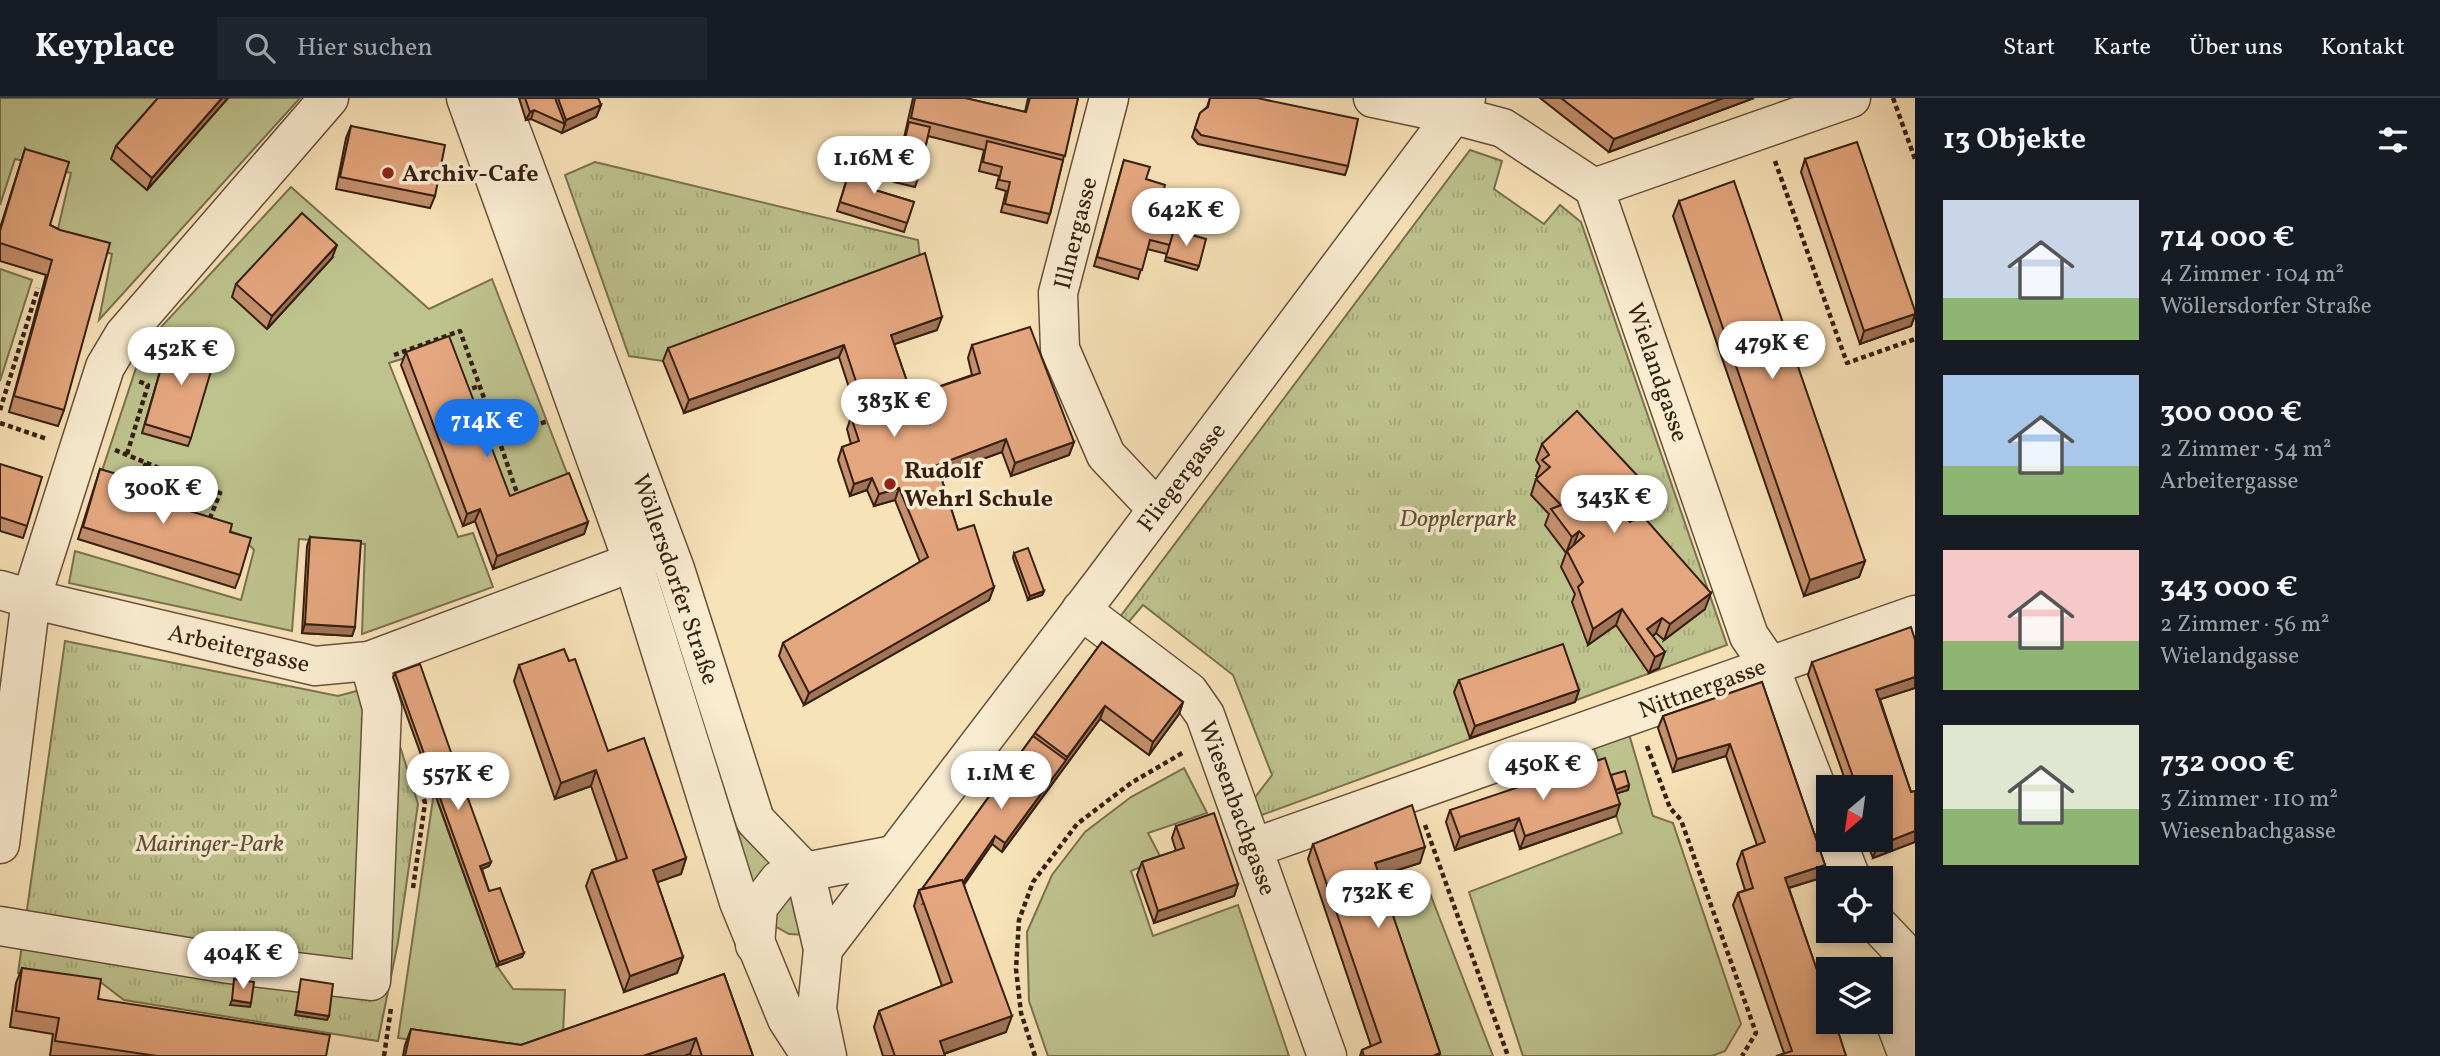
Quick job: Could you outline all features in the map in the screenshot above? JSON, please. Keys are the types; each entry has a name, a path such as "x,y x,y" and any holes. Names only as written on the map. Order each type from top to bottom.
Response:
{"street":[{"path":"0,844 15,594 80,443 105,367 124,335 329,98"},
{"name":"Wöllersdorfer Straße","path":"466,98 633,562 739,902 787,1019 811,1056"},
{"name":"Wöllersdorfer Straße","path":"499,98 675,569 755,820 806,872"},
{"name":"Illnergasse","path":"1109,98 1058,293 1060,349 1106,455 1157,509"},
{"path":"1373,98 1460,106 1503,128 1594,188 1851,98"},
{"name":"Fliegergasse","path":"823,949 1460,106"},
{"name":"Wielandgasse","path":"1594,188 1749,636 1769,665 1816,786"},
{"name":"Arbeitergasse","path":"15,594 315,667 369,661 633,562"},
{"name":"Wiesenbachgasse","path":"1081,610 1189,692 1205,715 1326,1056"},
{"name":"Nittnergasse","path":"1253,848 1915,615"},
{"path":"0,926 229,964 371,981 382,708 369,661"},
{"path":"823,949 755,944 758,907 779,880 894,855"},
{"path":"806,872 823,949 817,1009 827,1056"},
{"path":"1893,941 1899,947 1910,982 1896,1024 1908,1056"}],"path":[{"path":"1893,98 1915,159"},
{"path":"1763,129 1847,362 1915,339"},
{"path":"0,410 38,288"},
{"path":"394,355 460,331 520,503"},
{"path":"461,391 480,386"},
{"path":"498,437 578,410"},
{"path":"0,423 146,461 220,493 206,530"},
{"path":"128,506 146,461"},
{"path":"501,473 509,470"},
{"path":"1634,713 1670,808 1681,820 1756,1033 1742,1056"},
{"path":"1035,1056 1021,1013 1016,969 1019,920 1033,882 1077,824 1131,783 1213,736"},
{"path":"1413,791 1508,1056"}],"green space":[{"path":"0,98 300,98 99,320 112,254 56,237 71,173 15,159 0,205"},
{"name":"Dopplerpark","path":"1470,150 1502,161 1494,189 1544,224 1560,205 1581,222 1727,645 1259,816 1253,800 1272,775 1233,675 1143,605 1127,624 1120,617"},
{"path":"595,162 918,240 921,265 663,361 629,356 565,175"},
{"path":"291,187 429,309 492,279 568,476 509,500 447,345 389,363 458,537 473,533 493,587 362,634 365,544 299,539 292,631 69,583 75,551 241,600 254,550 239,534 145,503 102,471 138,362 162,326"},
{"path":"0,269 32,280 0,381"},
{"path":"655,586 777,858 751,883 736,825"},
{"name":"Mairinger-Park","path":"65,641 338,696 364,689 394,727 418,804 398,942 378,1041 124,1000 99,981 18,973"},
{"path":"1629,734 1653,816 1673,823 1741,1024 1725,1051 1712,1056 1523,1056 1469,892 1622,833 1594,748"},
{"path":"1184,768 1207,813 1148,833 1161,858 1131,871 1153,936 1238,905 1289,1056 1048,1056 1029,1001 1027,932 1052,875 1085,832 1131,797"},
{"path":"434,792 497,966 513,989 565,990 563,1034 511,1055 398,1038"},
{"path":"1426,883 1493,1056 1441,1056 1381,900"},
{"path":"793,886 807,935 789,934 773,925 771,910"}],"building":[{"path":"158,98 222,98 152,178 116,146"},
{"path":"525,98 555,98 565,124 534,110 530,112"},
{"path":"558,98 598,98 601,105 566,120"},
{"path":"915,98 965,98 1026,112 1030,98 1078,98 1065,156 911,118"},
{"path":"1210,98 1257,98 1358,119 1348,166 1201,135 1195,128 1200,113 1208,107"},
{"path":"1561,98 1723,98 1614,139"},
{"path":"909,122 930,127 918,178 897,173"},
{"name":"Archiv-Cafe","path":"351,126 445,145 435,196 340,177"},
{"path":"987,141 1063,160 1050,214 1005,204 1010,182 999,180 1002,167 983,162"},
{"path":"1857,142 1915,311 1915,314 1864,331 1805,159"},
{"path":"25,149 69,162 50,225 110,243 64,410 14,396 52,260 0,243 0,231"},
{"path":"1124,160 1150,167 1146,179 1165,185 1155,220 1175,226 1170,245 1150,240 1142,270 1097,257"},
{"path":"851,166 880,175 875,190 914,202 907,223 840,202"},
{"path":"1734,181 1865,561 1810,580 1679,201"},
{"path":"302,213 337,245 272,316 236,284"},
{"path":"1174,230 1206,239 1199,266 1166,257"},
{"name":"Rudolf Wehrl Schule","path":"925,253 942,317 891,335 912,396 980,373 972,345 1030,327 1074,442 1015,463 1006,439 937,465 958,530 974,525 994,587 809,693 783,643 928,557 899,488 879,494 872,478 854,484 842,447 859,441 851,417 866,412 844,345 689,400 668,348"},
{"path":"449,336 510,496 569,473 588,522 497,556 480,509 467,514 406,352"},
{"path":"170,337 217,351 191,438 145,424"},
{"path":"1577,411 1646,485 1617,510 1630,522 1642,515 1711,593 1670,624 1662,618 1647,629 1665,652 1655,657 1622,609 1593,629 1578,587 1583,582 1567,551 1584,536 1579,531 1572,537 1551,509 1561,505 1536,479 1550,467 1542,460 1549,455 1542,444"},
{"path":"0,464 42,477 27,526 0,517"},
{"path":"100,469 130,478 125,491 232,524 230,532 251,538 240,575 83,527"},
{"path":"310,537 361,541 355,627 305,624"},
{"path":"1028,548 1044,591 1030,596 1014,553"},
{"path":"1911,627 1915,640 1915,677 1876,690 1911,792 1915,791 1915,831 1894,839 1894,775 1852,775 1812,662"},
{"path":"1102,642 1183,702 1153,742 1105,706 1067,757 1035,733"},
{"path":"1563,644 1579,690 1475,726 1459,680"},
{"path":"564,649 569,661 575,659 608,751 644,738 686,858 653,870 683,957 630,976 592,870 627,858 596,770 561,783 519,665"},
{"path":"420,664 453,758 444,761 453,786 462,782 491,862 480,866 489,891 500,888 524,953 499,962 395,673"},
{"path":"1762,682 1816,839 1816,852 1821,852 1825,865 1785,878 1816,967 1816,1034 1839,1034 1846,1056 1776,1056 1792,1051 1738,893 1753,888 1742,851 1765,842 1730,744 1677,759 1663,716"},
{"path":"1033,736 1066,760 1005,843 995,836 963,882 962,880 922,889"},
{"path":"1605,758 1620,804 1525,836 1519,818 1460,837 1450,810"},
{"path":"1625,771 1629,785 1616,790 1611,775"},
{"path":"1412,805 1425,847 1375,863 1440,1053 1433,1056 1364,1056 1362,1050 1381,1042 1313,844"},
{"path":"1214,813 1238,884 1158,911 1142,862 1184,848 1176,826"},
{"path":"962,880 1012,1016 940,1041 945,1056 895,1056 879,1011 952,982 919,890"},
{"path":"22,968 101,979 98,999 330,1035 326,1056 157,1056 55,1041 59,1018 16,1011"},
{"path":"724,974 753,1056 702,1056 696,1038 643,1056 405,1056 411,1029 521,1045"},
{"path":"234,979 254,982 251,1003 232,1000"},
{"path":"301,979 333,984 329,1016 296,1011"}],"place":[{"name":"Archiv-Cafe","path":"388,173"},
{"name":"Rudolf Wehrl Schule","path":"890,484"}]}
